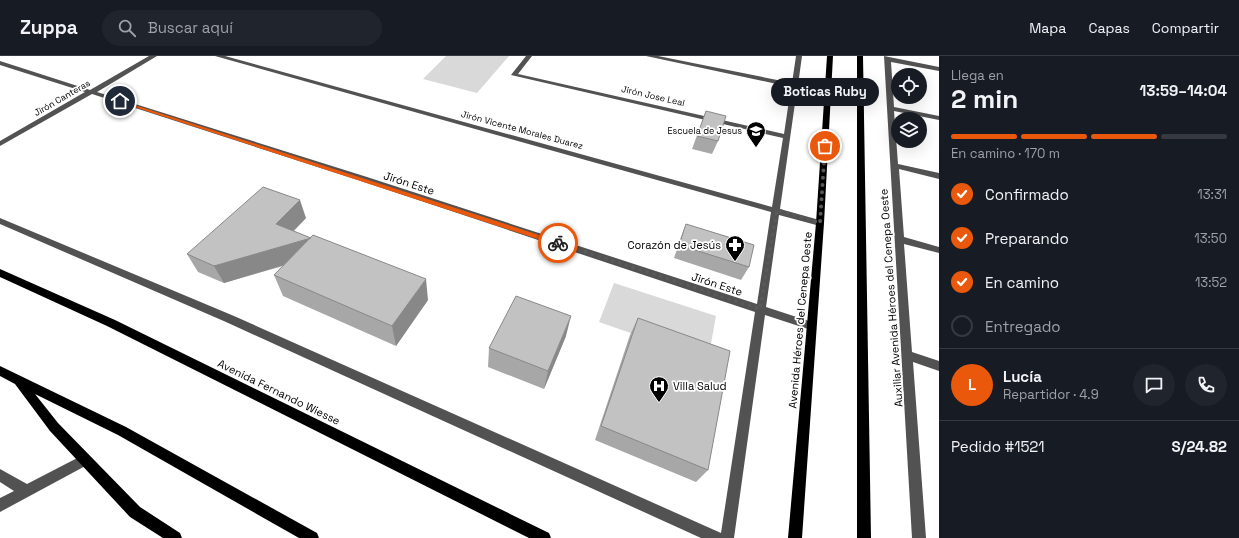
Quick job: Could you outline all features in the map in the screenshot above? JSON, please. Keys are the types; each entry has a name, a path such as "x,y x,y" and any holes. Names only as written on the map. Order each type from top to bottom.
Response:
{"main road":[{"name":"Avenida Héroes del Cenepa Oeste","path":"795,538 820,223 829,93 830,56"},
{"path":"860,56 864,538"},
{"name":"Avenida Fernando Wiesse","path":"0,273 111,323 544,538"},
{"path":"0,371 122,431 312,538"},
{"path":"19,381 54,427 135,512 175,538"}],"street":[{"name":"Jirón Canteras","path":"0,144 154,56"},
{"name":"Jirón Vicente Morales Duarez","path":"218,56 820,223"},
{"name":"Jirón Jose Leal","path":"529,56 514,75 787,137"},
{"path":"649,56 829,93"},
{"path":"727,538 799,56"},
{"path":"887,58 939,69"},
{"name":"Auxiliar Avenida Héroes del Cenepa Oeste","path":"887,58 919,538"},
{"name":"Jirón Este","path":"0,63 811,326"},
{"path":"890,108 939,118"},
{"path":"894,166 939,176"},
{"path":"0,221 230,319 717,538"},
{"path":"899,239 939,250"},
{"path":"907,355 939,366"},
{"path":"0,505 85,460"},
{"path":"0,475 26,491"}],"shaded area":[{"path":"446,56 509,56 477,93 423,79"},
{"path":"614,283 716,316 708,360 599,322"}],"building":[{"path":"706,111 726,116 718,141 697,136"},
{"path":"263,187 300,200 276,224 311,238 214,266 187,254"},
{"path":"686,224 754,245 749,267 679,245"},
{"path":"313,235 426,279 392,326 274,275"},
{"path":"516,296 571,316 548,371 489,348"},
{"name":"Villa Salud","path":"638,318 730,351 708,470 601,426"}],"way so far":[{"path":"558,243 760,309 777,210 820,223 825,146"}],"place":[{"name":"Boticas Ruby","path":"825,146"},
{"name":"Escuela de Jesus","path":"756,148"},
{"name":"Corazón de Jesús","path":"735,262"},
{"name":"Villa Salud","path":"659,403"}],"route":[{"path":"120,101 558,243"}]}
